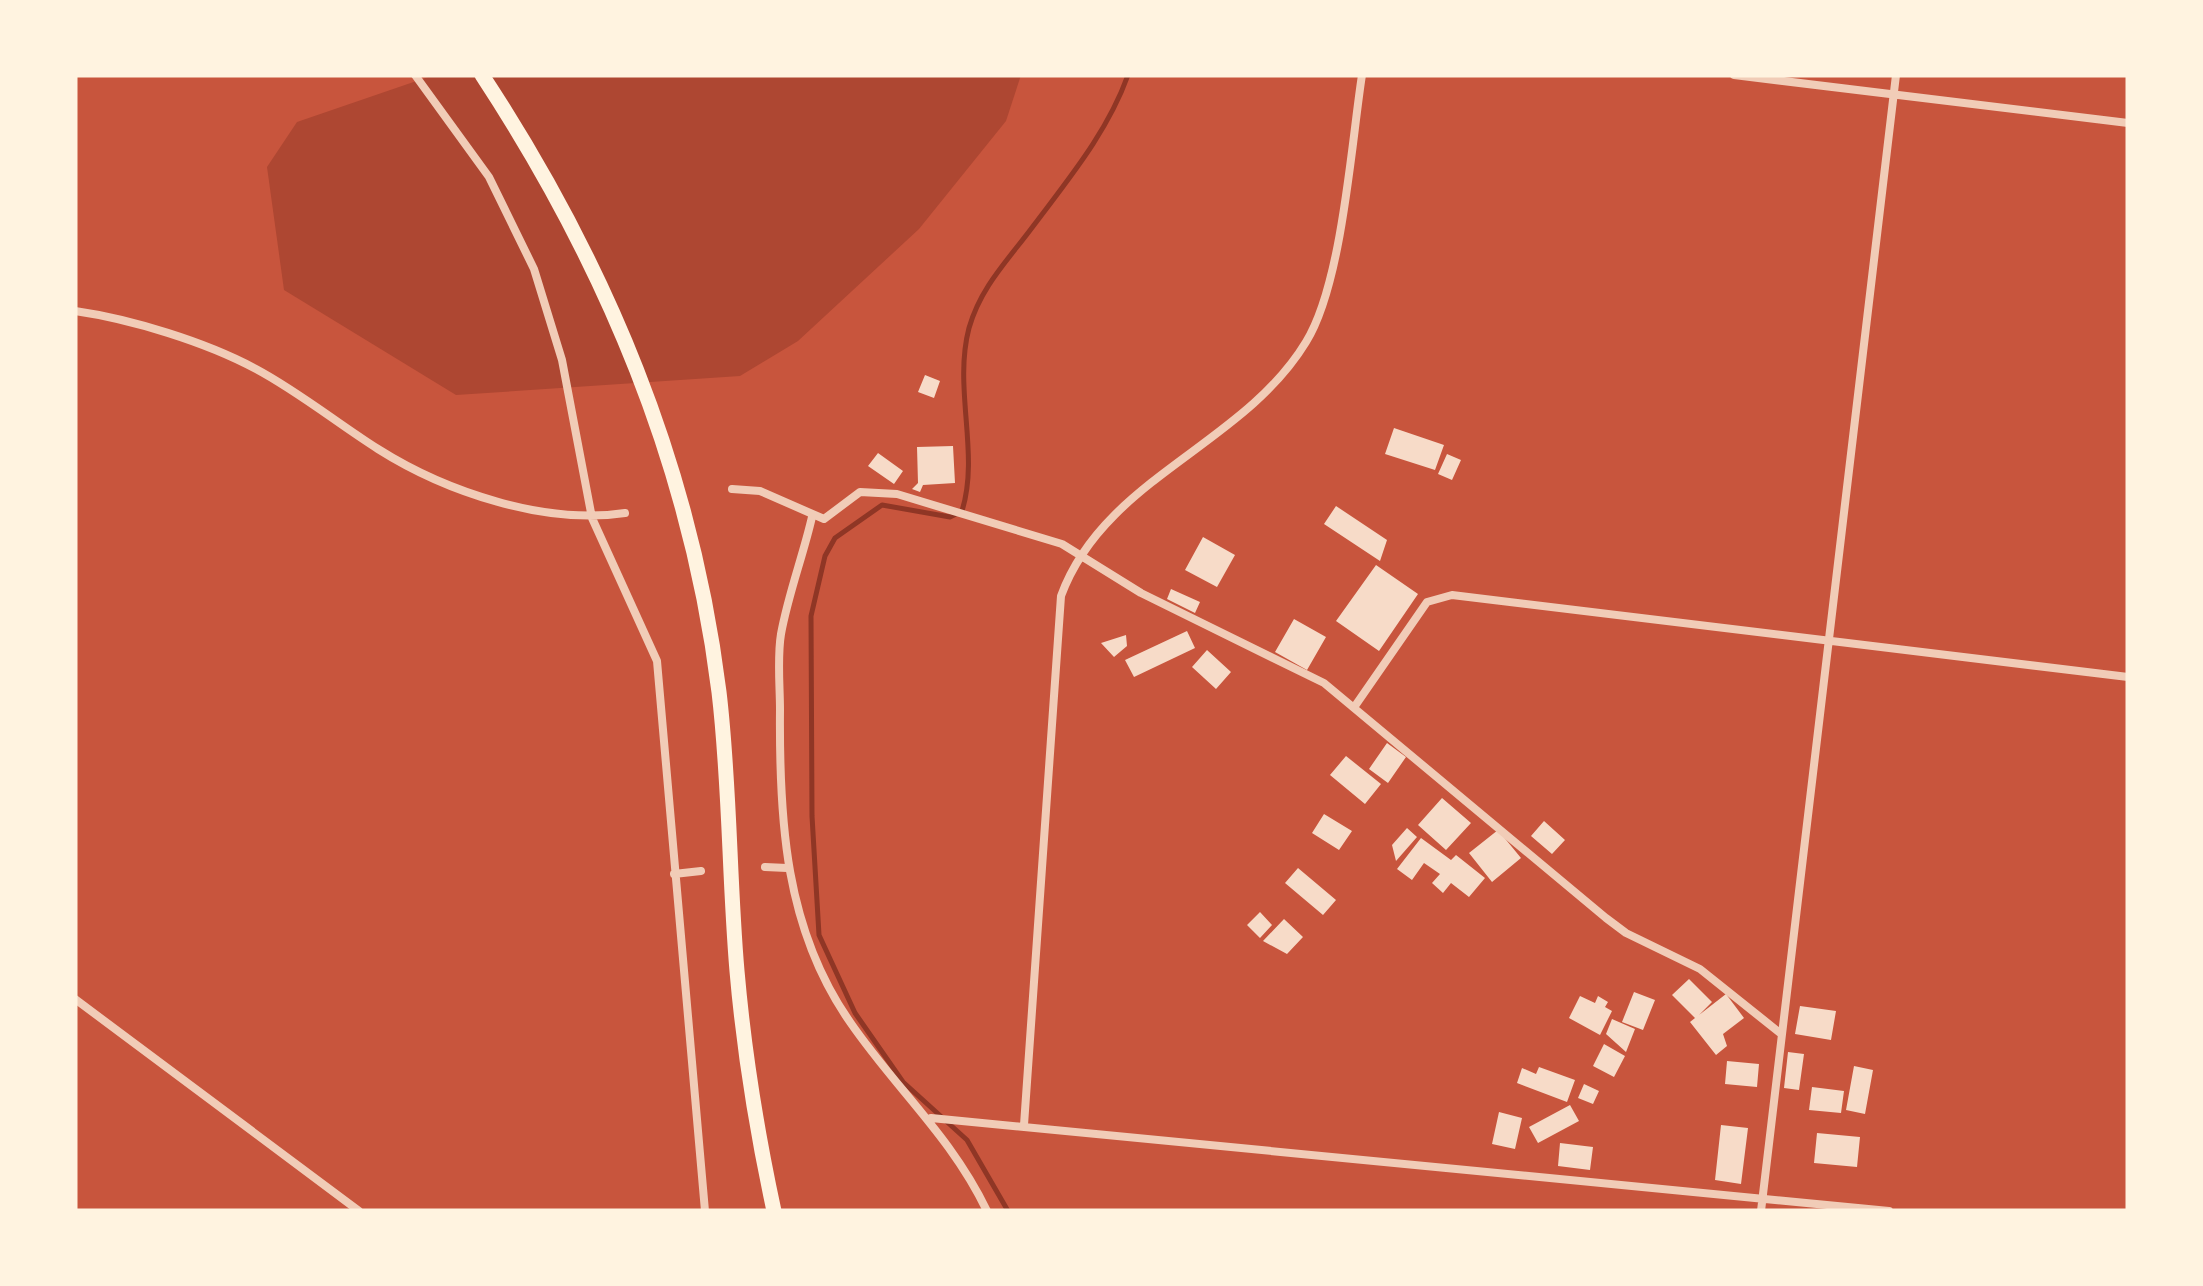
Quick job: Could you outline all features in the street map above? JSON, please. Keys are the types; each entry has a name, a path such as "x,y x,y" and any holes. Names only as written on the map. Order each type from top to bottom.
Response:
{"highway":[{"path":"482,75 558,196 609,298 662,432 689,527 719,695 738,972 756,1126 774,1211"}],"street":[{"path":"415,75 489,177 534,268 562,360 592,518 657,660 705,1211"},
{"path":"1024,1125 1058,615 1068,576 1082,553 1133,495 1204,445 1278,380 1307,341 1328,294 1362,75"},
{"path":"1734,75 2128,123"},
{"path":"1761,1211 1825,642 1896,75"},
{"path":"75,311 116,317 252,367 421,472 494,499 592,518 625,512"},
{"path":"732,489 760,491 812,517 835,515 860,492 876,490 991,520 1082,553 1141,594 1324,684 1355,706 1592,908 1626,933 1700,968 1780,1034"},
{"path":"812,517 780,636 779,762 787,868 804,936 833,996 870,1048 930,1118 971,1175 988,1211"},
{"path":"1355,706 1426,602 1436,596 2128,677"},
{"path":"765,867 787,868"},
{"path":"674,874 701,871"},
{"path":"75,999 359,1211"},
{"path":"930,1118 1889,1211"}],"shaded area":[{"path":"434,75 1021,75 1006,121 919,229 798,341 740,376 456,395 284,290 267,167 297,122"}],"building":[{"path":"925,375 940,381 934,398 918,392"},
{"path":"1394,428 1444,445 1435,470 1385,454"},
{"path":"953,446 955,483 923,485 920,492 912,489 918,483 917,447"},
{"path":"878,453 903,471 894,484 868,466"},
{"path":"1447,454 1461,460 1452,480 1438,474"},
{"path":"1336,506 1387,540 1380,561 1324,524"},
{"path":"1203,537 1235,555 1217,587 1185,570"},
{"path":"1376,565 1418,594 1379,651 1336,621"},
{"path":"1171,589 1200,602 1195,613 1167,599"},
{"path":"1294,619 1326,637 1307,670 1275,652"},
{"path":"1187,631 1195,648 1134,677 1125,660"},
{"path":"1126,635 1127,646 1114,657 1101,643"},
{"path":"1207,650 1231,672 1216,689 1192,667"},
{"path":"1387,743 1406,757 1388,783 1369,769"},
{"path":"1346,756 1381,784 1365,804 1330,775"},
{"path":"1442,798 1471,823 1446,850 1418,825"},
{"path":"1324,814 1352,831 1339,850 1312,833"},
{"path":"1544,821 1565,840 1552,854 1531,836"},
{"path":"1407,828 1417,837 1396,861 1392,845"},
{"path":"1498,830 1521,858 1492,882 1469,853"},
{"path":"1421,838 1451,860 1456,855 1485,878 1469,897 1451,883 1443,893 1432,883 1440,874 1424,863 1412,880 1397,869"},
{"path":"1298,868 1336,900 1323,915 1285,883"},
{"path":"1260,912 1272,925 1260,938 1247,925"},
{"path":"1284,919 1303,937 1287,954 1263,941"},
{"path":"1689,979 1712,1002 1699,1015 1726,994 1744,1018 1723,1034 1727,1046 1716,1055 1690,1022 1695,1018 1672,995"},
{"path":"1634,992 1655,1000 1643,1030 1622,1022"},
{"path":"1580,996 1595,1003 1598,996 1608,1002 1605,1007 1612,1011 1600,1035 1569,1018"},
{"path":"1800,1006 1836,1011 1831,1040 1795,1034"},
{"path":"1612,1019 1635,1029 1626,1052 1606,1034"},
{"path":"1604,1044 1625,1056 1614,1077 1593,1066"},
{"path":"1788,1052 1804,1054 1799,1090 1784,1088"},
{"path":"1727,1061 1759,1064 1757,1087 1725,1084"},
{"path":"1854,1066 1873,1070 1865,1114 1846,1110"},
{"path":"1539,1067 1575,1080 1567,1102 1517,1083 1522,1068 1536,1074"},
{"path":"1584,1084 1599,1091 1593,1104 1578,1098"},
{"path":"1812,1087 1844,1091 1841,1113 1809,1110"},
{"path":"1570,1105 1579,1121 1538,1143 1529,1127"},
{"path":"1499,1112 1522,1118 1515,1149 1492,1144"},
{"path":"1721,1125 1748,1128 1741,1184 1715,1180"},
{"path":"1817,1133 1860,1137 1857,1167 1814,1163"},
{"path":"1560,1143 1593,1147 1590,1170 1558,1166"}],"waterway":[{"path":"1008,1211 967,1140 903,1082 855,1013 819,935 812,816 811,616 825,556 835,538 882,505 950,517 962,511 968,467 965,351 974,313 997,274 1087,153 1128,75"}]}
